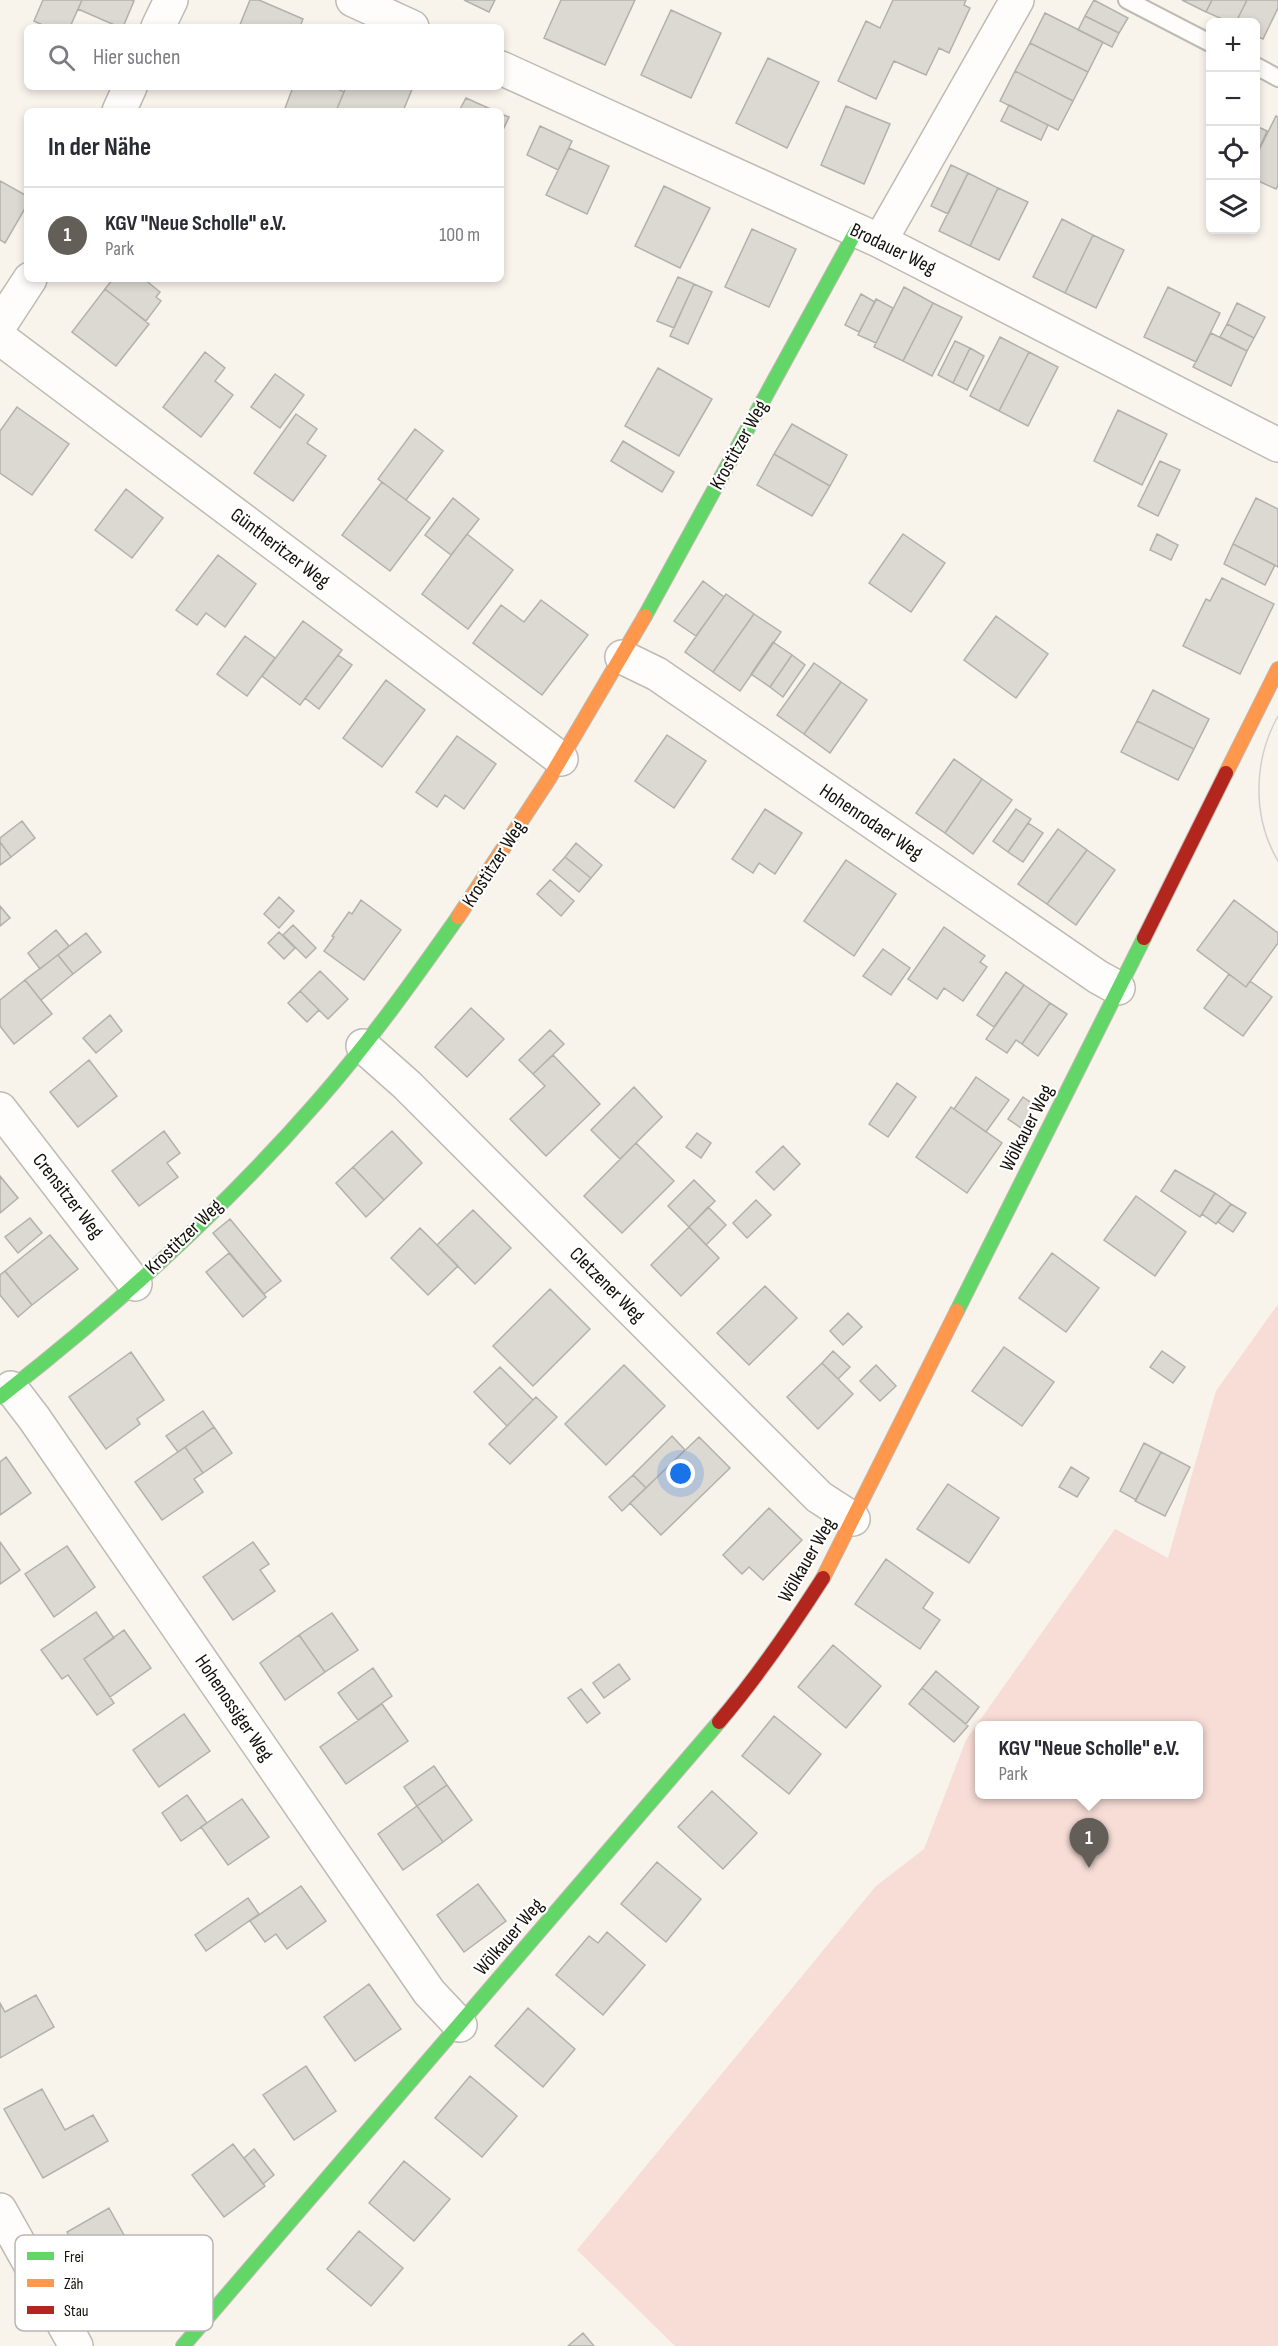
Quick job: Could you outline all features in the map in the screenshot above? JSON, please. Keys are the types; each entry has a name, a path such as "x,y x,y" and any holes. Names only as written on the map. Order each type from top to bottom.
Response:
{"street":[{"path":"159,24 171,0"},
{"path":"353,0 405,24"},
{"name":"Krostitzer Weg","path":"6,1392 135,1284 259,1164 328,1089 363,1046 462,913 561,759 868,236 1017,0"},
{"name":"Brodauer Weg","path":"504,69 868,236 1278,445"},
{"path":"120,108 129,90"},
{"path":"0,325 28,282"},
{"name":"Güntheritzer Weg","path":"0,338 561,759"},
{"name":"Hohenrodaer Weg","path":"622,657 657,674 1069,957 1118,988"},
{"name":"Wölkauer Weg","path":"213,2311 746,1690 788,1632 824,1576 853,1520 1278,669"},
{"name":"Cletzener Weg","path":"363,1046 407,1085 819,1497 853,1520"},
{"name":"Crensitzer Weg","path":"0,1109 135,1284"},
{"name":"Hohenossiger Weg","path":"6,1392 34,1418 429,1992 460,2025"},
{"path":"0,2210 15,2237"},
{"path":"68,2331 76,2346"},
{"name":"Wölkauer Weg","path":"183,2346 196,2331"}],"lane":[{"path":"1127,0 1206,41"},
{"path":"1260,68 1278,78"}],"shaded area":[{"path":"1278,1304 1278,2346 675,2346 577,2250 876,1886 924,1849 966,1740 975,1727 975,1799 1203,1799 1203,1721 979,1721 1115,1529 1168,1558 1216,1391"}],"building":[{"path":"43,0 82,0 71,24 40,24 34,21"},
{"path":"82,0 134,1 124,24 112,24 78,9"},
{"path":"250,0 259,0 303,19 301,24 240,24"},
{"path":"464,0 495,0 489,12"},
{"path":"561,0 635,0 605,65 544,38"},
{"path":"893,0 966,0 964,5 970,8 949,53 939,48 926,75 894,61 876,99 838,81 866,21 880,28"},
{"path":"1094,0 1128,18 1119,33 1085,16"},
{"path":"1182,0 1212,0 1206,12"},
{"path":"1212,0 1247,0 1238,18 1220,18 1206,12"},
{"path":"1247,0 1278,0 1278,8 1263,39 1260,38 1260,18 1238,18"},
{"path":"671,10 721,33 691,98 641,75"},
{"path":"1045,13 1103,42 1088,72 1030,43"},
{"path":"1085,16 1119,33 1112,47 1078,30"},
{"path":"1030,43 1088,72 1073,101 1015,71"},
{"path":"768,58 819,82 787,148 736,123"},
{"path":"1015,71 1073,101 1058,130 1000,101"},
{"path":"292,90 340,90 344,92 337,108 285,108"},
{"path":"345,90 412,90 404,108 337,108"},
{"path":"466,98 488,108 461,108"},
{"path":"1009,105 1048,125 1041,140 1001,121"},
{"path":"846,106 890,124 864,184 821,165"},
{"path":"504,115 509,117 504,128"},
{"path":"1276,116 1278,117 1278,185 1276,189 1260,182 1260,148"},
{"path":"540,126 572,141 558,170 527,155"},
{"path":"1260,128 1267,131 1260,147"},
{"path":"569,148 609,166 587,214 546,195"},
{"path":"951,165 968,173 948,214 931,206"},
{"path":"968,173 998,188 970,246 939,231"},
{"path":"0,181 24,194 24,210 5,243 0,240"},
{"path":"664,186 710,208 680,268 635,246"},
{"path":"998,188 1028,202 999,260 970,246"},
{"path":"1062,219 1093,235 1065,293 1033,277"},
{"path":"752,229 796,249 769,307 725,287"},
{"path":"1093,235 1124,250 1096,308 1065,293"},
{"path":"678,277 694,284 674,328 657,321"},
{"path":"111,282 148,282 160,292 156,297 161,301 146,321 105,289"},
{"path":"694,284 712,292 688,344 670,336"},
{"path":"904,287 933,303 903,361 874,347"},
{"path":"1168,287 1220,313 1196,362 1144,337"},
{"path":"105,289 149,324 116,366 72,332"},
{"path":"861,294 875,302 859,332 845,325"},
{"path":"876,299 893,308 876,343 858,335"},
{"path":"933,303 962,317 932,376 903,361"},
{"path":"1237,303 1265,317 1254,338 1227,324"},
{"path":"1227,324 1254,338 1247,351 1220,337"},
{"path":"1211,333 1247,351 1231,386 1193,367"},
{"path":"1000,337 1029,352 999,411 970,396"},
{"path":"955,341 970,348 953,383 938,375"},
{"path":"970,348 984,356 967,390 953,383"},
{"path":"205,352 225,368 215,381 233,395 201,437 163,407"},
{"path":"1029,352 1058,367 1028,426 999,411"},
{"path":"658,368 712,399 679,456 625,426"},
{"path":"275,374 304,395 280,428 251,407"},
{"path":"17,407 69,444 32,495 0,473 0,431"},
{"path":"1118,410 1167,434 1142,485 1094,461"},
{"path":"296,414 317,429 307,443 326,456 293,501 254,473"},
{"path":"792,424 847,455 830,486 774,454"},
{"path":"415,429 443,451 406,500 378,479"},
{"path":"623,441 674,472 662,492 611,461"},
{"path":"774,454 830,486 812,516 757,485"},
{"path":"1160,461 1180,470 1158,516 1138,506"},
{"path":"382,482 430,518 390,571 342,535"},
{"path":"126,489 163,518 132,558 95,530"},
{"path":"453,498 479,519 451,555 425,535"},
{"path":"1256,498 1278,509 1278,567 1233,544"},
{"path":"467,534 513,570 468,629 422,594"},
{"path":"903,534 945,563 911,612 869,583"},
{"path":"1157,534 1178,545 1171,560 1150,550"},
{"path":"1233,544 1275,565 1265,585 1224,564"},
{"path":"218,555 256,584 225,627 206,613 197,625 176,610"},
{"path":"1222,578 1274,604 1240,674 1183,646 1206,599 1210,601"},
{"path":"703,581 724,597 696,636 674,621"},
{"path":"726,594 754,614 713,672 685,652"},
{"path":"541,600 588,635 542,695 473,643 501,605 524,622"},
{"path":"754,614 781,632 740,691 713,672"},
{"path":"996,616 1048,654 1016,698 964,660"},
{"path":"303,621 342,650 300,705 262,676"},
{"path":"245,636 275,658 247,696 217,674"},
{"path":"773,642 792,655 770,687 751,674"},
{"path":"338,655 352,665 319,709 305,698"},
{"path":"792,655 805,665 783,697 770,687"},
{"path":"814,663 841,682 804,734 777,715"},
{"path":"386,680 425,710 382,767 343,738"},
{"path":"841,682 867,700 830,753 804,734"},
{"path":"1153,690 1209,719 1194,749 1137,721"},
{"path":"1137,721 1194,749 1178,780 1121,752"},
{"path":"667,735 706,761 674,808 635,781"},
{"path":"457,736 496,764 464,809 445,795 437,807 416,792"},
{"path":"954,759 982,779 945,833 916,813"},
{"path":"982,779 1012,800 973,854 945,833"},
{"path":"765,809 802,833 775,874 759,863 753,873 732,859"},
{"path":"1016,809 1031,819 1008,852 993,841"},
{"path":"22,821 35,838 11,857 0,842 0,838"},
{"path":"1028,823 1043,833 1023,862 1008,852"},
{"path":"1058,829 1087,850 1047,904 1018,884"},
{"path":"0,842 11,857 0,865"},
{"path":"576,843 602,865 591,878 565,857"},
{"path":"1087,850 1115,870 1076,925 1047,904"},
{"path":"565,857 591,878 579,892 553,870"},
{"path":"846,860 896,894 854,956 804,921"},
{"path":"550,880 574,901 561,916 537,894"},
{"path":"279,897 294,911 279,928 264,914"},
{"path":"361,900 401,930 364,980 324,951 349,912 352,914"},
{"path":"1234,900 1278,933 1278,943 1246,987 1197,950"},
{"path":"0,906 10,918 0,926"},
{"path":"293,925 316,948 306,958 283,935"},
{"path":"944,927 985,956 980,962 987,967 963,1001 944,988 937,999 908,979"},
{"path":"56,930 69,946 40,969 28,953"},
{"path":"279,932 295,948 284,959 268,943"},
{"path":"86,933 101,952 73,974 58,955"},
{"path":"883,949 910,968 891,995 863,976"},
{"path":"58,955 73,974 41,1000 25,980"},
{"path":"320,971 348,999 328,1019 300,991"},
{"path":"1006,972 1024,985 994,1027 977,1015"},
{"path":"1229,974 1246,987 1250,981 1272,997 1243,1036 1204,1008"},
{"path":"25,980 52,1014 14,1044 0,1026 0,1000"},
{"path":"1024,985 1050,1003 1022,1044 1016,1040 1007,1053 986,1039"},
{"path":"300,991 319,1010 307,1022 288,1003"},
{"path":"1050,1003 1067,1014 1038,1056 1022,1044"},
{"path":"471,1008 504,1039 467,1077 435,1047"},
{"path":"110,1015 122,1031 96,1053 83,1038"},
{"path":"550,1030 564,1044 533,1074 519,1060"},
{"path":"553,1055 600,1104 546,1156 510,1119 545,1086 533,1074"},
{"path":"89,1060 117,1096 78,1127 50,1092"},
{"path":"976,1077 1009,1100 986,1132 954,1109"},
{"path":"897,1083 916,1097 888,1137 869,1124"},
{"path":"634,1087 662,1117 620,1159 591,1130"},
{"path":"1023,1097 1036,1106 1021,1128 1008,1119"},
{"path":"951,1107 1002,1143 967,1193 916,1157"},
{"path":"164,1131 180,1153 167,1163 178,1177 139,1206 112,1171"},
{"path":"392,1131 422,1163 384,1200 353,1167"},
{"path":"697,1133 711,1143 701,1158 686,1147"},
{"path":"636,1143 674,1181 622,1233 584,1196"},
{"path":"783,1146 800,1164 774,1190 756,1172"},
{"path":"353,1167 384,1200 366,1217 336,1183"},
{"path":"1175,1170 1215,1193 1200,1217 1161,1191"},
{"path":"0,1176 18,1198 0,1213"},
{"path":"694,1180 715,1201 689,1227 668,1206"},
{"path":"1215,1193 1231,1204 1216,1224 1202,1214"},
{"path":"1136,1196 1186,1232 1155,1276 1104,1240"},
{"path":"756,1200 771,1215 747,1238 733,1223"},
{"path":"1231,1204 1246,1213 1233,1232 1218,1222"},
{"path":"708,1207 726,1225 706,1245 689,1227"},
{"path":"473,1210 511,1248 475,1284 437,1245"},
{"path":"30,1218 42,1233 18,1253 5,1237"},
{"path":"230,1219 281,1281 264,1294 213,1233"},
{"path":"689,1227 719,1258 681,1296 651,1265"},
{"path":"420,1228 458,1266 428,1295 391,1258"},
{"path":"50,1235 78,1269 32,1305 5,1271"},
{"path":"229,1253 266,1297 243,1317 206,1272"},
{"path":"1052,1253 1099,1288 1066,1332 1019,1298"},
{"path":"5,1271 32,1305 18,1317 0,1295 0,1275"},
{"path":"765,1286 797,1318 749,1365 717,1333"},
{"path":"550,1289 590,1329 533,1386 493,1346"},
{"path":"848,1313 862,1327 843,1345 830,1331"},
{"path":"1004,1347 1054,1382 1022,1426 972,1391"},
{"path":"833,1351 850,1367 838,1379 822,1363"},
{"path":"1162,1351 1185,1367 1173,1383 1150,1367"},
{"path":"131,1352 164,1400 137,1419 140,1424 106,1449 69,1397"},
{"path":"822,1363 853,1394 818,1429 787,1397"},
{"path":"624,1365 665,1406 606,1465 565,1424"},
{"path":"876,1365 896,1386 880,1401 860,1381"},
{"path":"500,1367 533,1400 507,1426 474,1392"},
{"path":"536,1397 557,1417 510,1464 489,1444"},
{"path":"203,1411 214,1427 178,1452 166,1436"},
{"path":"214,1427 232,1453 203,1473 185,1447"},
{"path":"672,1436 685,1450 646,1488 633,1475"},
{"path":"699,1437 730,1468 661,1535 630,1503"},
{"path":"1144,1443 1161,1452 1136,1500 1120,1491"},
{"path":"185,1447 203,1473 194,1479 203,1492 162,1520 135,1482"},
{"path":"1161,1452 1190,1467 1165,1516 1135,1501"},
{"path":"6,1457 31,1493 0,1515 0,1462"},
{"path":"1071,1467 1089,1478 1077,1497 1059,1487"},
{"path":"633,1475 646,1488 622,1511 609,1497"},
{"path":"948,1484 999,1518 969,1563 917,1529"},
{"path":"769,1508 802,1540 763,1580 749,1567 742,1574 723,1555"},
{"path":"0,1542 20,1570 0,1584"},
{"path":"253,1542 269,1564 260,1570 275,1591 233,1620 203,1577"},
{"path":"67,1546 95,1587 54,1617 25,1574"},
{"path":"886,1559 933,1593 923,1608 940,1620 920,1649 855,1604"},
{"path":"96,1612 114,1638 84,1659 114,1703 97,1715 68,1675 62,1679 41,1650"},
{"path":"332,1613 358,1650 325,1672 299,1635"},
{"path":"124,1630 151,1668 110,1697 84,1659"},
{"path":"299,1635 325,1672 285,1700 260,1663"},
{"path":"833,1645 881,1686 846,1728 798,1687"},
{"path":"619,1664 630,1679 604,1698 593,1683"},
{"path":"373,1668 392,1696 358,1720 338,1693"},
{"path":"936,1671 979,1707 966,1724 922,1688"},
{"path":"922,1688 968,1726 954,1742 909,1704"},
{"path":"581,1689 600,1713 587,1723 568,1698"},
{"path":"382,1704 408,1741 346,1784 320,1747"},
{"path":"184,1714 210,1751 159,1787 133,1750"},
{"path":"774,1716 821,1754 789,1794 742,1756"},
{"path":"434,1766 447,1785 417,1806 404,1787"},
{"path":"447,1785 472,1820 443,1842 417,1806"},
{"path":"712,1791 757,1833 723,1869 678,1827"},
{"path":"187,1795 207,1823 181,1841 162,1813"},
{"path":"242,1799 269,1837 228,1865 201,1827"},
{"path":"417,1806 443,1842 403,1870 378,1834"},
{"path":"657,1862 701,1899 666,1942 621,1904"},
{"path":"478,1884 506,1921 464,1952 437,1915"},
{"path":"301,1886 326,1921 287,1949 276,1934 265,1942 250,1921"},
{"path":"248,1898 259,1914 206,1951 195,1935"},
{"path":"607,1932 645,1965 603,2015 556,1975 589,1936 598,1943"},
{"path":"369,1984 401,2029 355,2061 324,2017"},
{"path":"36,1995 54,2027 0,2058 0,2003 5,2012"},
{"path":"528,2008 575,2049 543,2087 495,2046"},
{"path":"306,2066 336,2111 294,2140 263,2095"},
{"path":"470,2076 517,2116 482,2157 435,2118"},
{"path":"42,2089 65,2130 93,2115 108,2141 43,2178 4,2109"},
{"path":"233,2144 265,2186 224,2217 192,2175"},
{"path":"254,2149 274,2175 263,2184 244,2158"},
{"path":"404,2161 450,2199 414,2241 369,2203"},
{"path":"109,2208 124,2235 69,2235 67,2232"},
{"path":"359,2231 403,2268 371,2306 327,2269"},
{"path":"583,2333 594,2346 568,2346"}],"tram line":[{"path":"1278,716 1264,751 1259,789 1264,826 1278,861"}],"traffic: fast":[{"path":"645,616 856,231"},
{"path":"0,1397 125,1294 243,1182 354,1058 458,917"},
{"path":"957,1311 1144,938"},
{"path":"213,2311 719,1722"},
{"path":"183,2346 196,2331"}],"traffic: slow":[{"path":"458,917 549,779 645,616"},
{"path":"1226,773 1278,669"},
{"path":"823,1578 957,1311"}],"traffic: jam":[{"path":"1144,938 1226,773"},
{"path":"719,1722 774,1652 823,1578"}],"place":[{"name":"KGV \"Neue Scholle\" e.V.","path":"1089,1868"}]}
